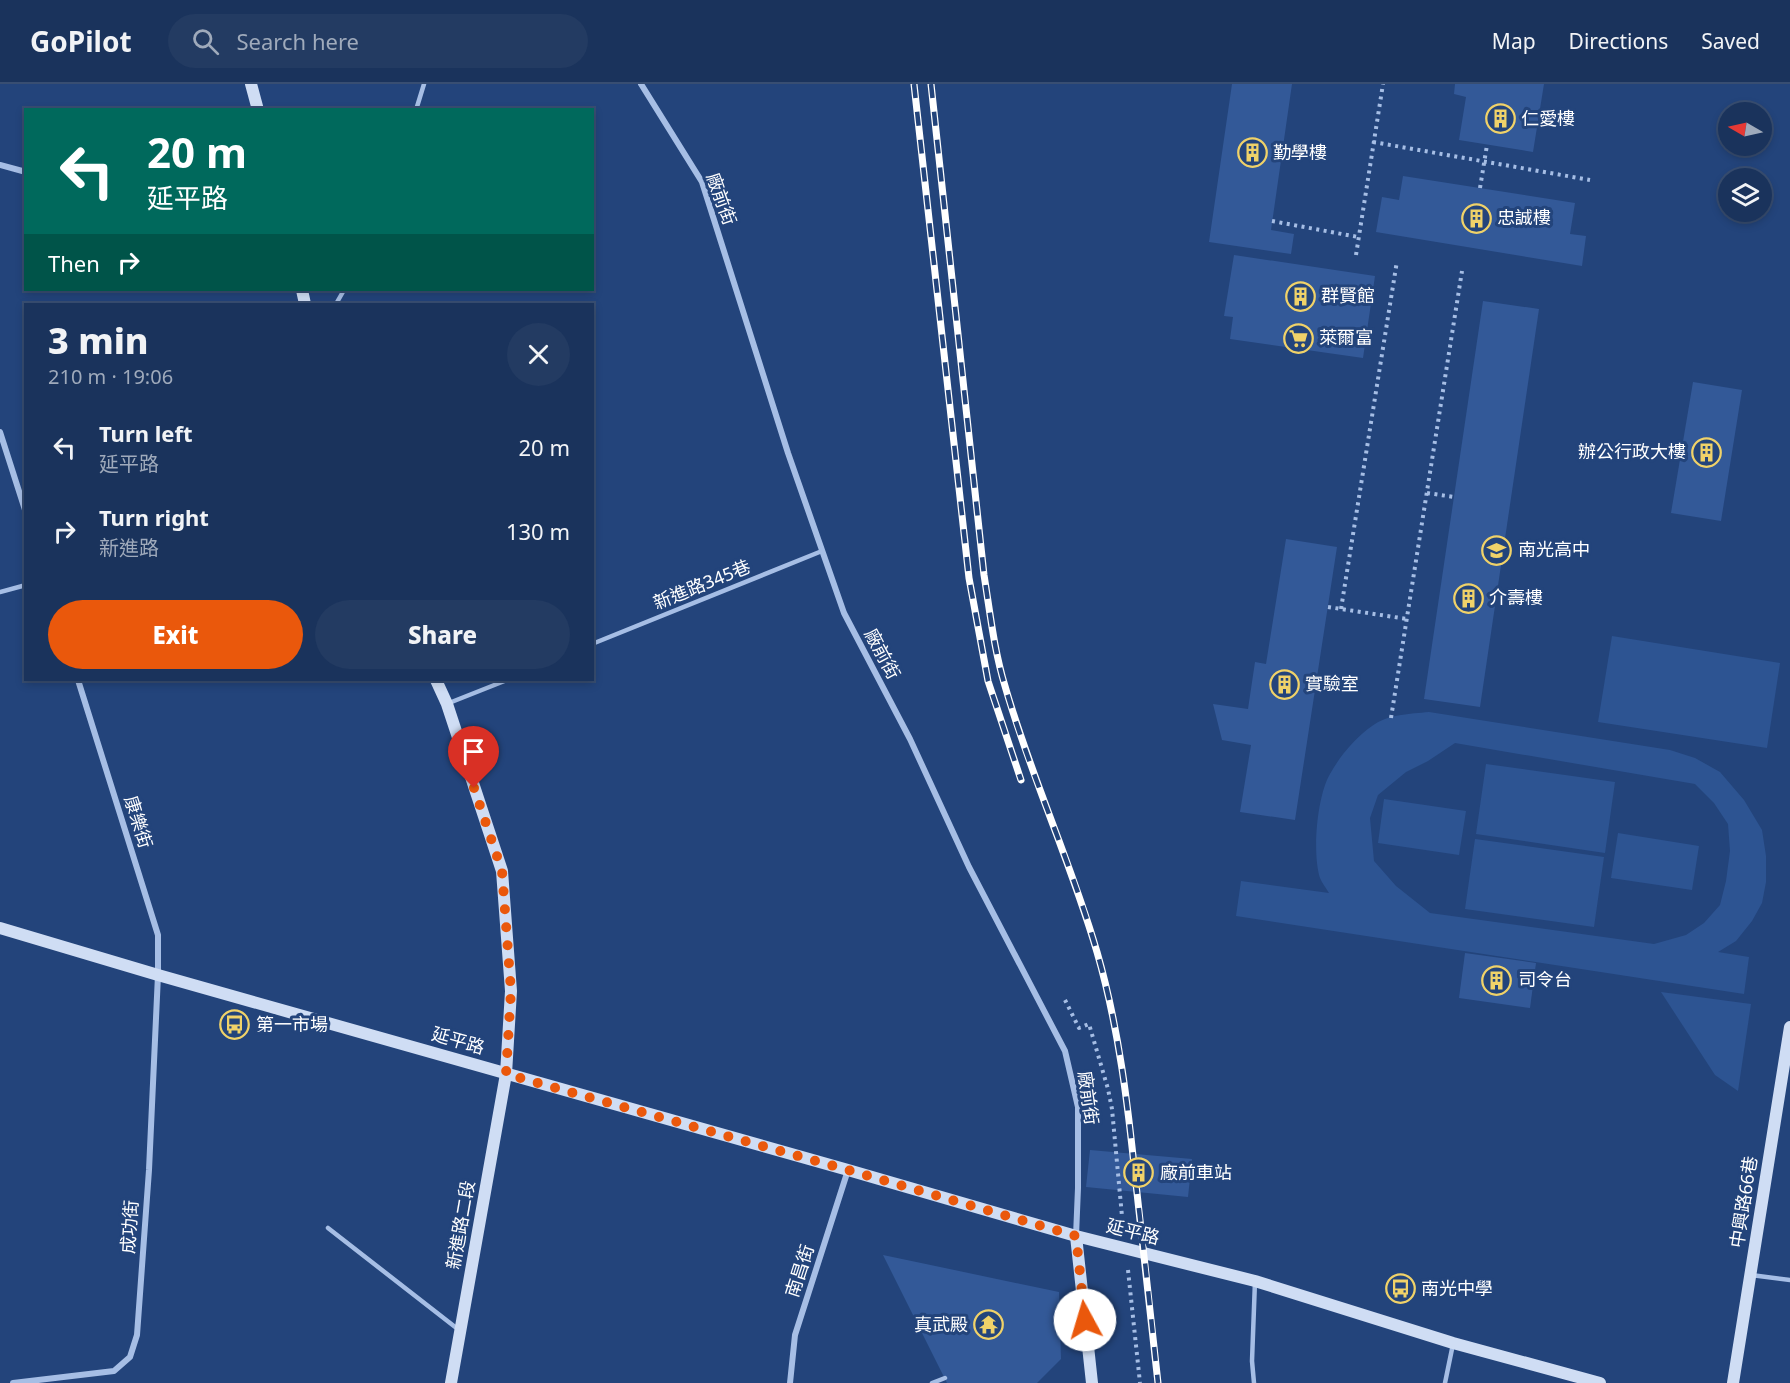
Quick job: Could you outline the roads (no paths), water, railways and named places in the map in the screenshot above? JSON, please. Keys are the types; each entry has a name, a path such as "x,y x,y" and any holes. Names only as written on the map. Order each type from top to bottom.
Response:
{"street":[{"path":"252,84 258,108"},
{"name":"廠前街","path":"641,84 702,182 788,453 844,613 910,739 969,867 1065,1051 1078,1107 1076,1236"},
{"path":"0,165 24,171"},
{"path":"0,432 24,507"},
{"name":"康樂街","path":"78,681 158,935 158,975"},
{"name":"新進路二段","path":"436,681 447,704 502,871 511,991 506,1074 451,1383"},
{"name":"延平路","path":"0,928 1076,1236 1255,1281 1453,1343 1600,1383"},
{"name":"成功街","path":"13,1383 114,1371 130,1357 137,1335 139,1311 149,1170 158,975"},
{"name":"中興路66巷","path":"1733,1383 1790,1026"},
{"name":"南昌街","path":"790,1383 795,1335 848,1170"},
{"path":"1076,1236 1092,1383"}],"lane":[{"path":"417,108 424,84"},
{"name":"新進路345巷","path":"594,643 822,551"},
{"path":"0,592 24,586"},
{"path":"447,704 504,681"},
{"path":"328,1228 461,1332"},
{"path":"1751,1275 1790,1280"},
{"path":"1254,1383 1252,1361 1255,1281"},
{"path":"1445,1383 1453,1343"},
{"path":"932,1383 945,1378"}],"railway":[{"path":"914,84 969,578 988,681 1021,780"},
{"path":"931,84 984,575 993,631 1001,672 1015,720 1087,918 1105,981 1122,1067 1130,1126 1158,1383"}],"place":[{"name":"仁愛樓","path":"1500,119"},
{"name":"勤學樓","path":"1252,153"},
{"name":"忠誠樓","path":"1476,218"},
{"name":"群賢館","path":"1300,296"},
{"name":"萊爾富","path":"1298,338"},
{"name":"辦公行政大樓","path":"1707,452"},
{"name":"南光高中","path":"1497,550"},
{"name":"介壽樓","path":"1468,598"},
{"name":"實驗室","path":"1284,684"},
{"name":"司令台","path":"1497,980"},
{"name":"第一市場","path":"235,1025"},
{"name":"廠前車站","path":"1139,1173"},
{"name":"南光中學","path":"1400,1289"},
{"name":"真武殿","path":"989,1325"}]}
